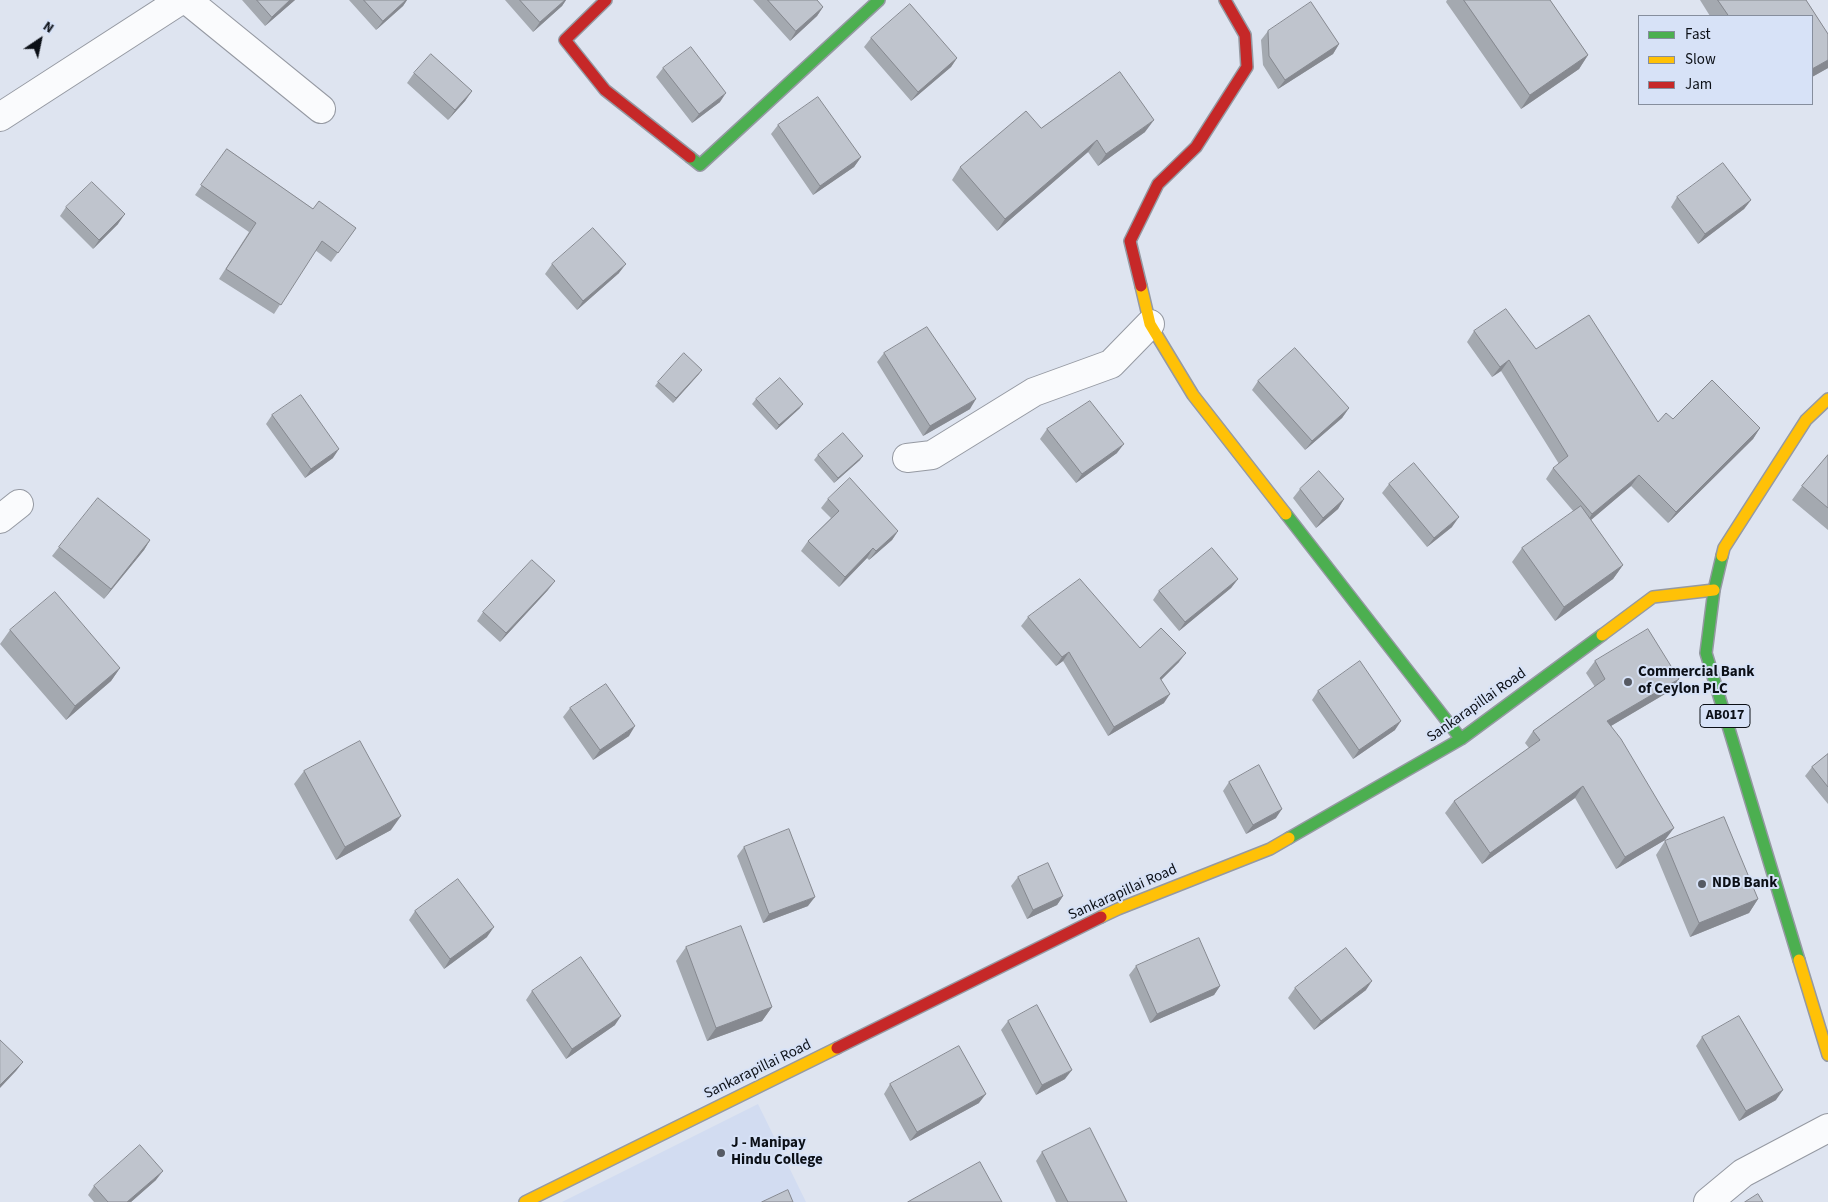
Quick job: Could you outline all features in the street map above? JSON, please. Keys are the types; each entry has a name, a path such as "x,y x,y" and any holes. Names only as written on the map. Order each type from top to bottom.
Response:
{"street":[{"path":"0,118 181,0"},
{"path":"187,0 321,109"},
{"path":"606,0 565,40 605,90 700,165 868,4"},
{"path":"1224,0 1245,34 1247,67 1196,147 1158,184 1130,241 1150,324 1193,395 1461,739"},
{"path":"907,458 932,455 1034,392 1111,364 1150,324"},
{"name":"AB017","path":"1826,1043 1706,653 1714,590 1724,548 1806,420 1828,399"},
{"name":"Sankarapillai Road","path":"525,1202 1118,909 1270,849 1461,739 1653,597 1714,590"},
{"path":"1708,1202 1742,1173 1828,1128"}],"shaded area":[{"name":"J - Manipay Hindu College","path":"758,1104 806,1202 562,1202"}],"building":[{"path":"257,0 290,0 272,17"},
{"path":"364,0 406,0 383,21"},
{"path":"520,0 565,0 540,22"},
{"path":"768,0 817,0 823,7 796,31"},
{"path":"1464,0 1550,0 1588,55 1530,95"},
{"path":"1718,0 1806,0 1828,34 1828,60 1813,68 1813,15 1728,15"},
{"path":"1311,2 1339,44 1285,80 1269,56 1268,31"},
{"path":"910,4 957,58 918,92 871,38"},
{"path":"691,47 726,93 699,114 663,68"},
{"path":"431,54 472,91 455,110 414,73"},
{"path":"1120,72 1154,120 1106,154 1097,140 1005,219 960,167 1026,111 1041,128"},
{"path":"818,97 861,157 820,186 778,125"},
{"path":"227,149 313,209 319,201 356,228 338,253 322,241 281,305 226,269 256,223 201,185"},
{"path":"1723,163 1751,200 1705,234 1677,197"},
{"path":"92,182 125,214 99,240 66,207"},
{"path":"593,228 626,264 583,301 552,264"},
{"path":"1506,309 1536,349 1589,315 1658,422 1666,413 1673,419 1712,380 1760,428 1676,512 1639,475 1592,514 1553,468 1568,456 1509,360 1500,367 1474,331"},
{"path":"927,327 976,399 930,426 884,353"},
{"path":"1295,348 1349,408 1312,441 1258,381"},
{"path":"684,353 702,370 676,398 658,382"},
{"path":"780,378 803,404 779,425 756,399"},
{"path":"301,395 339,449 311,469 272,415"},
{"path":"1090,401 1124,444 1082,474 1047,429"},
{"path":"843,433 863,456 838,478 818,455"},
{"path":"1828,455 1828,508 1802,486"},
{"path":"1414,463 1459,517 1434,538 1389,484"},
{"path":"1319,471 1344,499 1323,518 1300,489"},
{"path":"850,478 898,531 876,551 873,548 845,577 808,541 839,511 828,499"},
{"path":"98,498 150,540 111,589 59,547"},
{"path":"1581,506 1623,565 1564,607 1522,548"},
{"path":"1212,548 1238,579 1185,622 1159,591"},
{"path":"532,560 555,581 506,633 483,612"},
{"path":"1080,579 1140,648 1161,628 1186,653 1160,678 1170,694 1114,727 1069,652 1062,657 1028,617"},
{"path":"55,592 120,668 75,706 10,630"},
{"path":"1648,629 1679,679 1607,721 1621,739 1674,828 1625,857 1583,786 1490,853 1454,801 1540,740 1533,731 1605,679 1595,661"},
{"path":"1360,661 1401,721 1359,750 1318,691"},
{"path":"606,684 635,726 600,750 570,708"},
{"path":"360,741 401,816 345,847 304,771"},
{"path":"1828,754 1828,787 1812,767"},
{"path":"1259,765 1282,809 1253,825 1229,782"},
{"name":"NDB Bank","path":"1724,817 1758,899 1699,923 1665,841"},
{"path":"789,829 815,897 769,914 744,847"},
{"path":"1048,863 1063,896 1033,910 1018,877"},
{"path":"458,879 494,927 450,959 415,911"},
{"path":"741,926 772,1007 716,1028 686,947"},
{"path":"1199,938 1220,986 1157,1014 1136,966"},
{"path":"1346,948 1372,981 1321,1021 1295,988"},
{"path":"581,957 621,1016 572,1049 532,991"},
{"path":"1037,1005 1072,1070 1042,1085 1008,1021"},
{"path":"1739,1016 1783,1090 1746,1111 1702,1037"},
{"path":"0,1040 23,1062 0,1085"},
{"path":"959,1046 986,1094 917,1132 890,1084"},
{"path":"1090,1128 1127,1202 1068,1202 1042,1152"},
{"path":"140,1145 163,1171 127,1202 108,1202 94,1186"},
{"path":"980,1162 1002,1202 908,1202"},
{"path":"788,1190 793,1202 762,1202"},
{"path":"1758,1194 1763,1202 1745,1202"}],"traffic: fast":[{"path":"690,157 700,165 879,0"},
{"path":"1286,514 1461,739"},
{"path":"1722,556 1714,590 1706,653 1799,960"},
{"path":"1289,838 1461,739 1602,635"}],"traffic: slow":[{"path":"1141,286 1150,324 1193,395 1286,514"},
{"path":"1722,556 1724,548 1806,420 1828,399"},
{"path":"1602,635 1653,597 1714,590"},
{"path":"1101,917 1270,849 1289,838"},
{"path":"1799,960 1828,1055"},
{"path":"525,1202 837,1048"}],"traffic: jam":[{"path":"606,0 565,40 605,90 690,157"},
{"path":"1141,286 1130,241 1158,184 1196,147 1247,67 1245,35 1225,0"},
{"path":"837,1048 1101,917"}],"place":[{"name":"Commercial Bank of Ceylon PLC","path":"1628,682"},
{"name":"NDB Bank","path":"1702,884"},
{"name":"J - Manipay Hindu College","path":"721,1153"}]}
